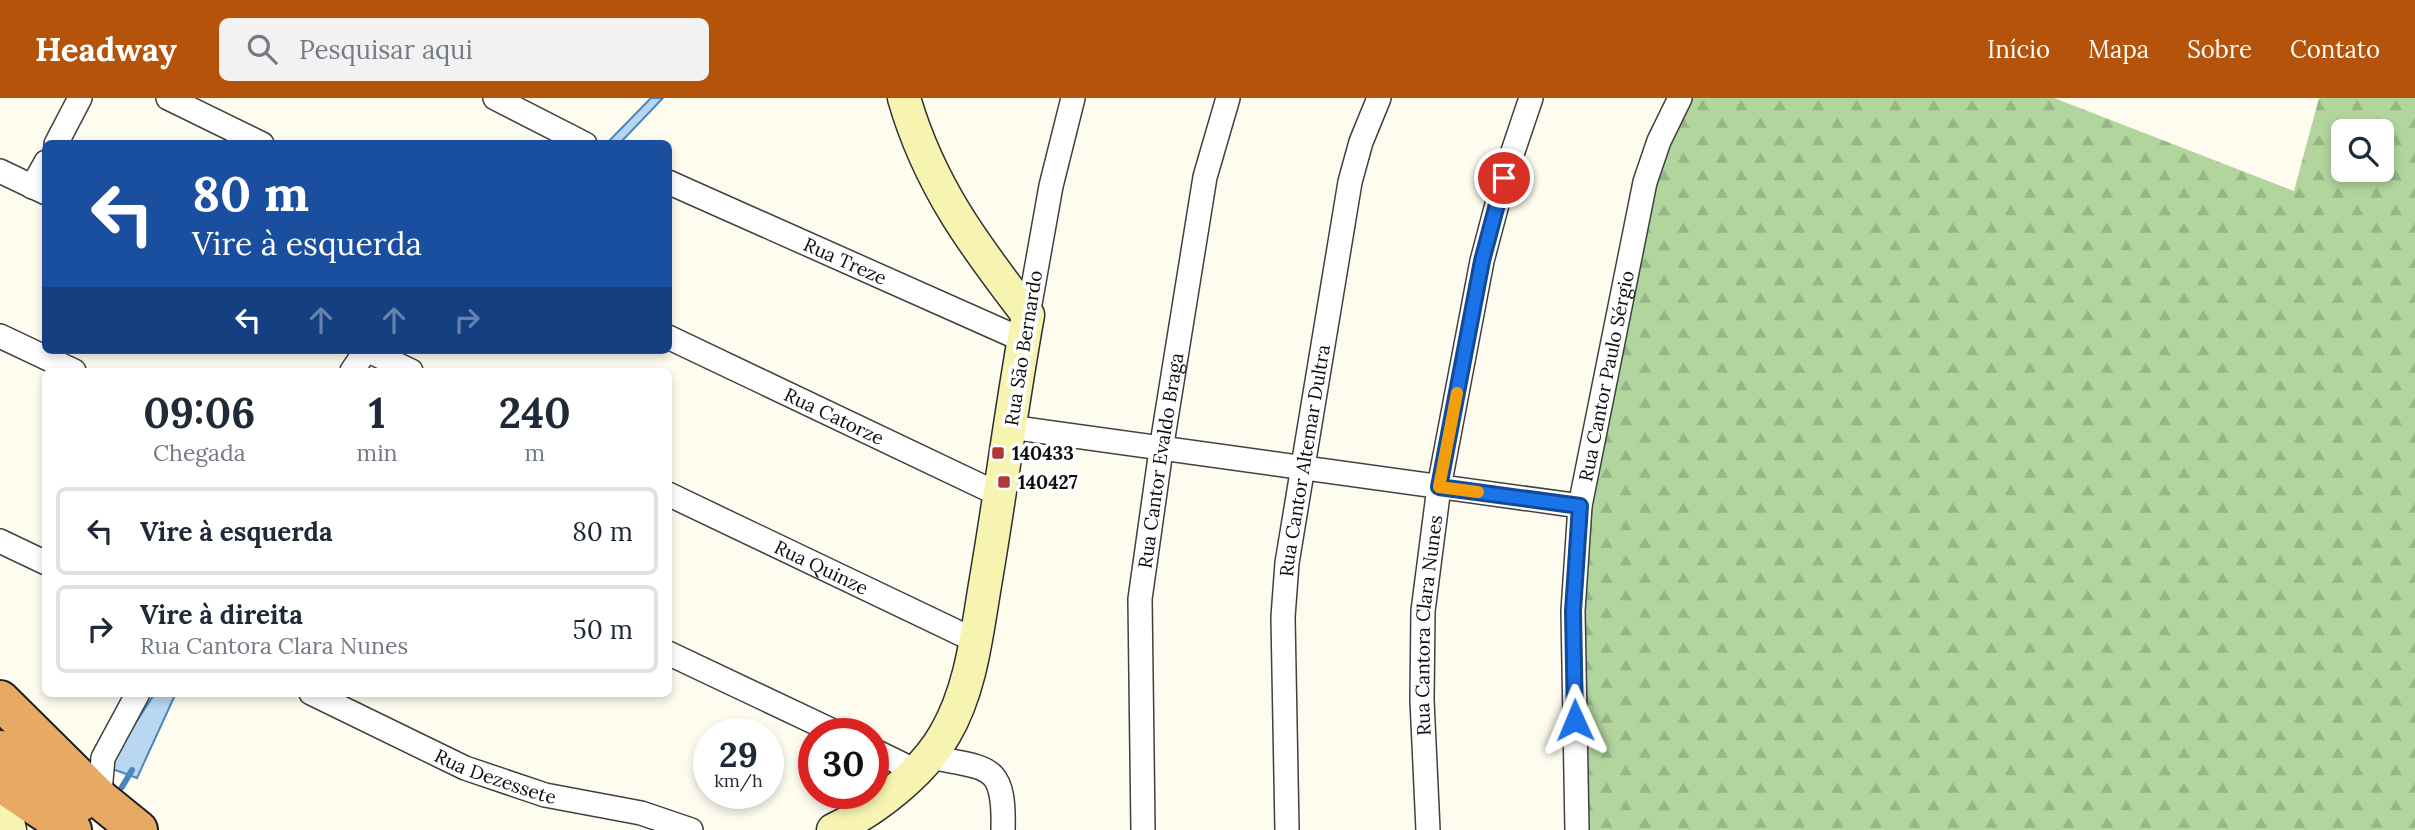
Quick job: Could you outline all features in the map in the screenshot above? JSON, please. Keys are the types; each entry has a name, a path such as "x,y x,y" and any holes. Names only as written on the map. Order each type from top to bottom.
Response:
{"highway":[{"path":"0,700 89,814"},
{"path":"0,750 89,814 138,830"},
{"path":"0,782 131,830"}],"street":[{"path":"58,140 80,98"},
{"path":"168,98 254,140"},
{"path":"495,98 572,140"},
{"path":"904,98 937,184 1025,328"},
{"name":"Rua São Bernardo","path":"833,830 862,814 923,764 946,733 956,711 976,640 1025,328 1051,187 1073,98"},
{"name":"Rua Cantor Evaldo Braga","path":"1143,830 1140,599 1205,177 1228,98"},
{"name":"Rua Cantor Altemar Dultra","path":"1287,830 1283,617 1287,563 1350,182 1361,142 1379,98"},
{"name":"Rua Cantora Clara Nunes","path":"1428,830 1422,700 1423,611 1439,487 1482,261 1504,178 1531,98"},
{"name":"Rua Cantor Paulo Sérgio","path":"1577,830 1573,611 1580,506 1645,182 1659,141 1681,98"},
{"path":"0,172 39,190"},
{"name":"Rua Treze","path":"672,184 1025,328"},
{"path":"0,335 68,368"},
{"name":"Rua Catorze","path":"672,339 1000,495"},
{"path":"355,368 366,354"},
{"path":"375,354 405,368"},
{"path":"1010,427 1580,506"},
{"name":"Rua Quinze","path":"672,496 976,640"},
{"path":"0,541 42,561"},
{"path":"672,655 805,718"},
{"path":"89,814 103,758 136,697"},
{"name":"Rua Dezessete","path":"319,697 465,768 545,795 641,813 691,830"},
{"path":"889,754 923,764 977,767 995,776 1004,805 1003,830"},
{"path":"0,788 10,830"}],"green space":[{"path":"1690,98 2054,98 2294,191 2319,98 2415,98 2415,830 1571,830 1577,504 1656,176"}],"water":[{"path":"651,98 663,98 623,140 610,140"},
{"path":"152,697 174,697 137,778 107,767"}],"waterway":[{"path":"122,787 132,770"}],"slow traffic":[{"path":"1457,393 1439,487 1478,492"}],"place":[{"name":"140433","path":"998,453"},
{"name":"140427","path":"1004,482"}],"route":[{"path":"1504,178 1482,261 1439,487 1580,506 1573,611 1575,720"}]}
